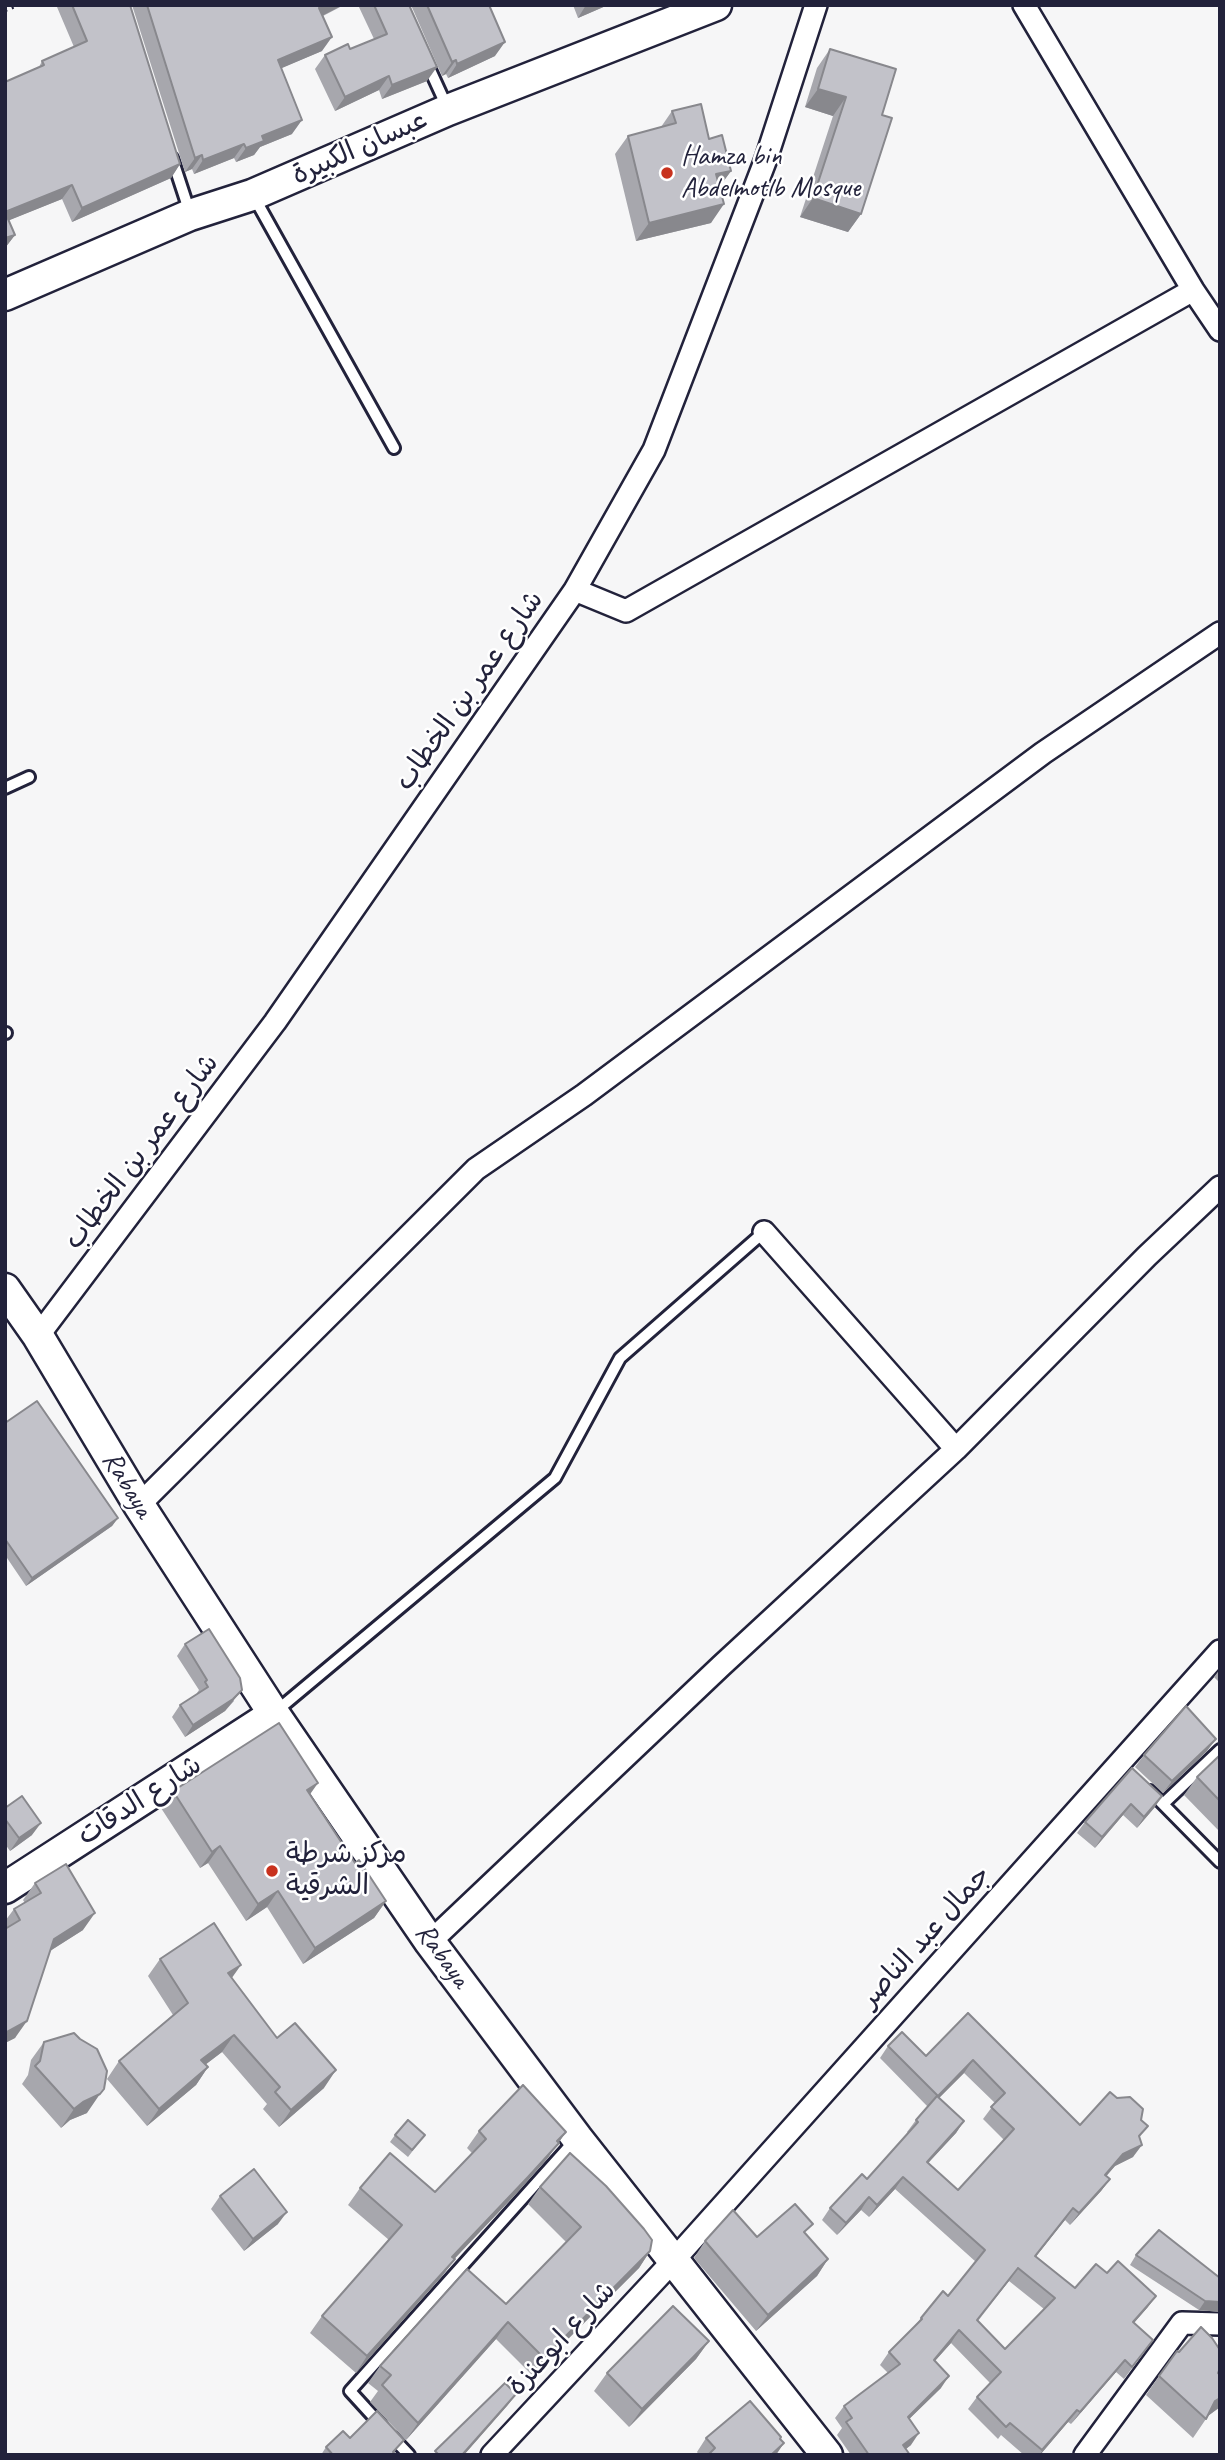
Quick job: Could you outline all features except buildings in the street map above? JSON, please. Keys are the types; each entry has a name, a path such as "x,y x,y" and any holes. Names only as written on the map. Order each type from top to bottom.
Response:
{"street":[{"name":"عبسان الكبيرة","path":"5,295 190,215 252,195 448,110 716,5"},
{"name":"شارع عمر بن الخطاب","path":"38,1336 275,1022 575,590 654,450 766,159 816,5"},
{"path":"1024,5 1220,330"},
{"path":"575,590 626,611 1193,289"},
{"path":"139,1505 476,1169 584,1095 1043,753 1220,633"},
{"path":"430,1942 721,1666 957,1449 1147,1256 1220,1187"},
{"path":"764,1232 957,1449"},
{"name":"Rabaya","path":"5,1289 38,1336 139,1505 274,1714 430,1942 577,2138 827,2455"},
{"name":"جمال عبد الناصر","path":"673,2261 1128,1771 1220,1651"},
{"name":"شارع الدقات","path":"5,1888 274,1714"},
{"name":"شارع ابوعنزة","path":"492,2455 673,2261"},
{"path":"1085,2455 1182,2323 1220,2324"}],"lane":[{"path":"422,52 448,110"},
{"path":"170,149 190,215"},
{"path":"252,195 394,448"},
{"path":"5,788 29,777"},
{"path":"274,1714 555,1478 620,1358 764,1232"},
{"path":"1163,1804 1220,1750"},
{"path":"1128,1771 1220,1862"},
{"path":"409,2455 350,2391 577,2138"}],"path":[{"path":"5,10 17,5"}],"place":[{"name":"Hamza bin Abdelmotlb Mosque","path":"667,173"},
{"name":"مركز شرطة الشرقية","path":"272,1871"}]}
